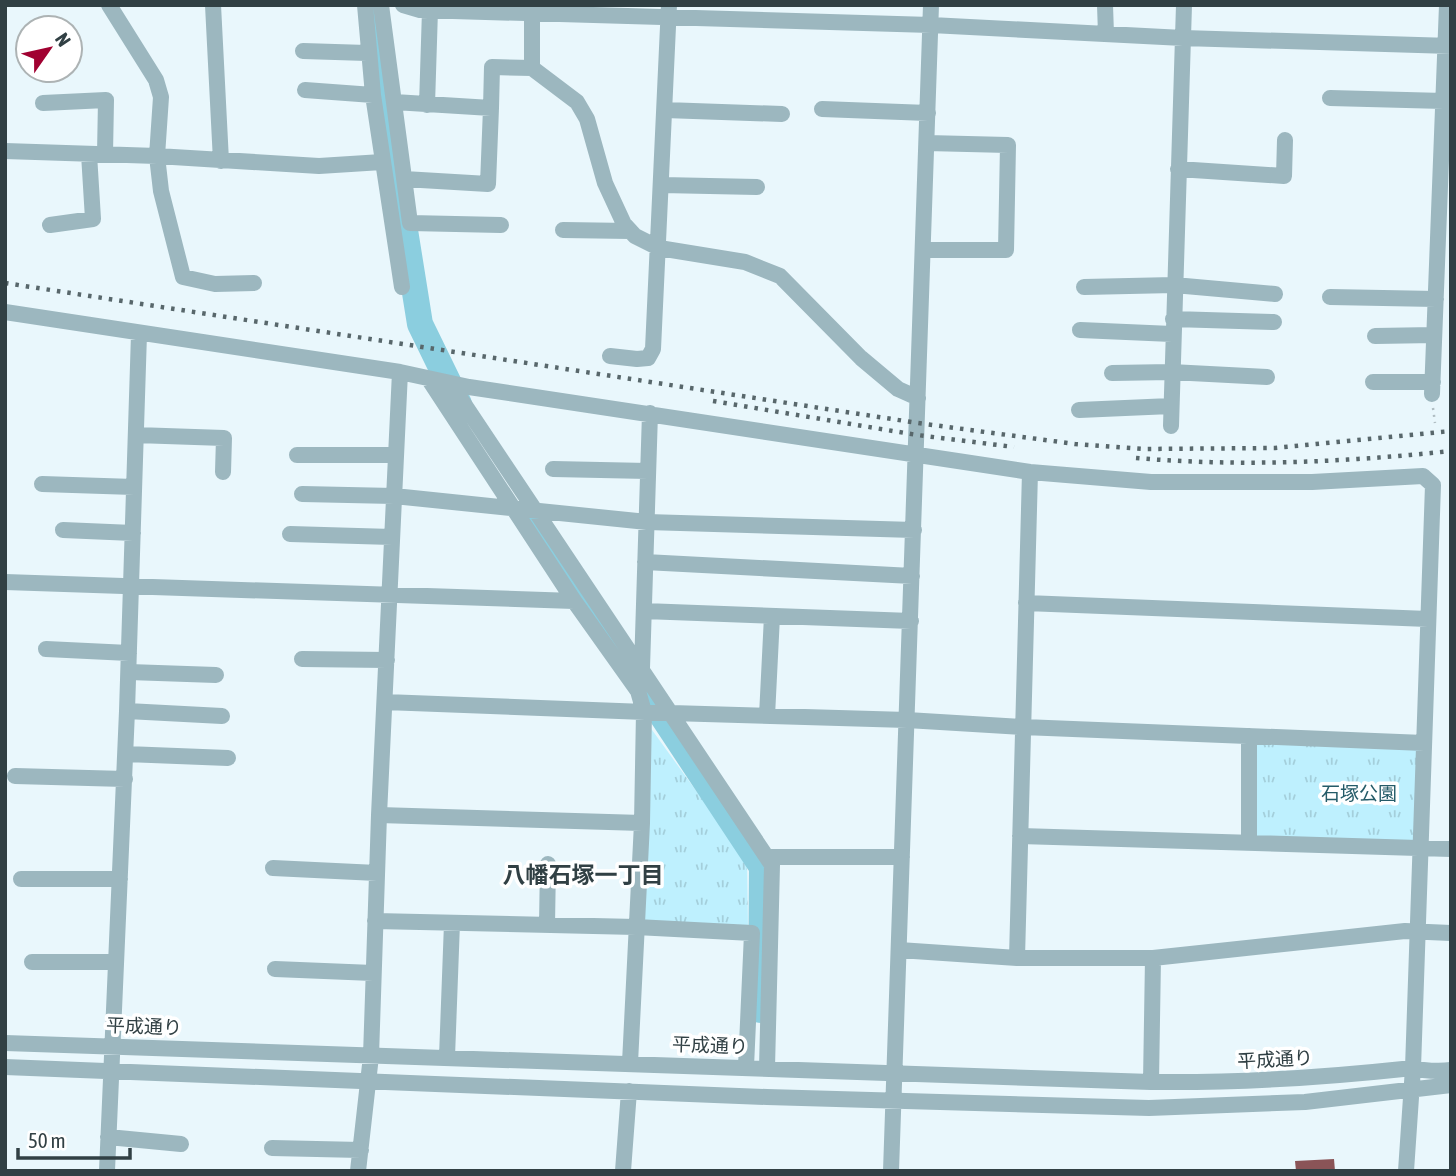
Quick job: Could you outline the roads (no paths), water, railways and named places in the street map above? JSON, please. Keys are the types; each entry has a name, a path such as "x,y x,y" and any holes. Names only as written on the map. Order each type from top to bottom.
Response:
{"street":[{"path":"109,5 156,80 161,96 157,156 161,191 183,276 215,284 254,283"},
{"path":"213,5 221,161"},
{"path":"365,5 367,53 402,287"},
{"path":"381,5 410,223 501,225"},
{"path":"891,1171 931,5"},
{"path":"1105,5 1105,34"},
{"path":"1171,426 1184,5"},
{"path":"1432,382 1446,159 1444,101 1449,46 1447,5"},
{"path":"405,6 429,10 532,14 669,12 1183,38 1449,46"},
{"path":"426,105 429,10"},
{"path":"610,356 648,358 653,349 669,12"},
{"path":"532,14 532,68"},
{"path":"303,51 367,53"},
{"path":"404,178 488,184 492,67 532,68 577,102 587,119 606,183 624,224 635,236 659,248 745,262 780,276 861,358 898,390 918,398"},
{"path":"304,90 373,95"},
{"path":"1330,98 1444,101"},
{"path":"43,103 106,100 97,154 93,219 50,226"},
{"path":"394,102 491,108"},
{"path":"822,109 928,113"},
{"path":"665,110 782,114"},
{"path":"1178,169 1284,176 1285,140"},
{"path":"923,250 1006,250 1008,145 927,143"},
{"path":"5,151 157,156 319,166 382,162"},
{"path":"662,185 757,187"},
{"path":"563,230 630,230"},
{"path":"1084,287 1174,285 1275,294"},
{"path":"1330,296 1436,299"},
{"path":"5,312 1030,472 1151,482 1312,482 1423,476 1433,485 1413,1068 1406,1171"},
{"path":"1080,330 1275,322"},
{"path":"107,1171 126,754 139,334"},
{"path":"1375,336 1434,335"},
{"path":"1373,382 1432,382 1451,369"},
{"path":"358,1171 371,1056 379,815 400,372"},
{"path":"1112,373 1171,372 1267,377"},
{"path":"428,377 574,601 638,691 644,712 642,824 630,1063"},
{"path":"450,383 772,865 767,1068"},
{"path":"1079,410 1171,406"},
{"path":"642,668 650,412"},
{"path":"136,435 223,438 223,472"},
{"path":"297,455 396,455"},
{"path":"553,469 648,471"},
{"path":"1017,958 1030,472"},
{"path":"42,484 134,487"},
{"path":"302,494 394,496 647,522 914,530"},
{"path":"63,530 132,533"},
{"path":"290,534 392,537"},
{"path":"645,562 912,576"},
{"path":"5,582 574,601"},
{"path":"1026,603 1428,619"},
{"path":"644,611 911,621"},
{"path":"767,716 772,616"},
{"path":"46,649 129,653"},
{"path":"302,659 387,660"},
{"path":"129,672 216,675"},
{"path":"385,702 907,720 1424,743"},
{"path":"127,711 222,716"},
{"path":"1248,842 1249,736"},
{"path":"126,754 228,758"},
{"path":"15,776 125,779"},
{"path":"379,815 642,824"},
{"path":"1020,836 1451,849"},
{"path":"767,857 902,857"},
{"path":"547,925 548,864"},
{"path":"273,868 377,873"},
{"path":"21,879 120,879"},
{"path":"375,921 636,927 752,933 746,1067"},
{"path":"447,1056 452,923"},
{"path":"899,950 1017,958 1153,958 1405,931 1451,933"},
{"path":"1151,1082 1153,958"},
{"path":"33,961 117,962"},
{"path":"275,969 373,972"},
{"name":"平成通り","path":"5,1043 1151,1082 1211,1083 1303,1079 1413,1068 1433,1073 1451,1070"},
{"path":"5,1067 894,1101 1149,1108 1305,1102 1451,1085"},
{"path":"623,1171 629,1091"},
{"path":"108,1138 181,1144"},
{"path":"272,1148 360,1150"}],"waterway":[{"path":"374,5 385,105 420,324 459,404"},
{"path":"532,519 762,867 761,1010"}],"railway":[{"path":"5,283 918,423 1075,444 1143,449 1275,448 1451,431"},
{"path":"713,401 917,435 1014,447"},
{"path":"1136,458 1294,462 1451,451"}],"district":[{"name":"八幡石塚一丁目","path":"583,875"}],"park label":[{"name":"石塚公園","path":"1359,793"}]}
